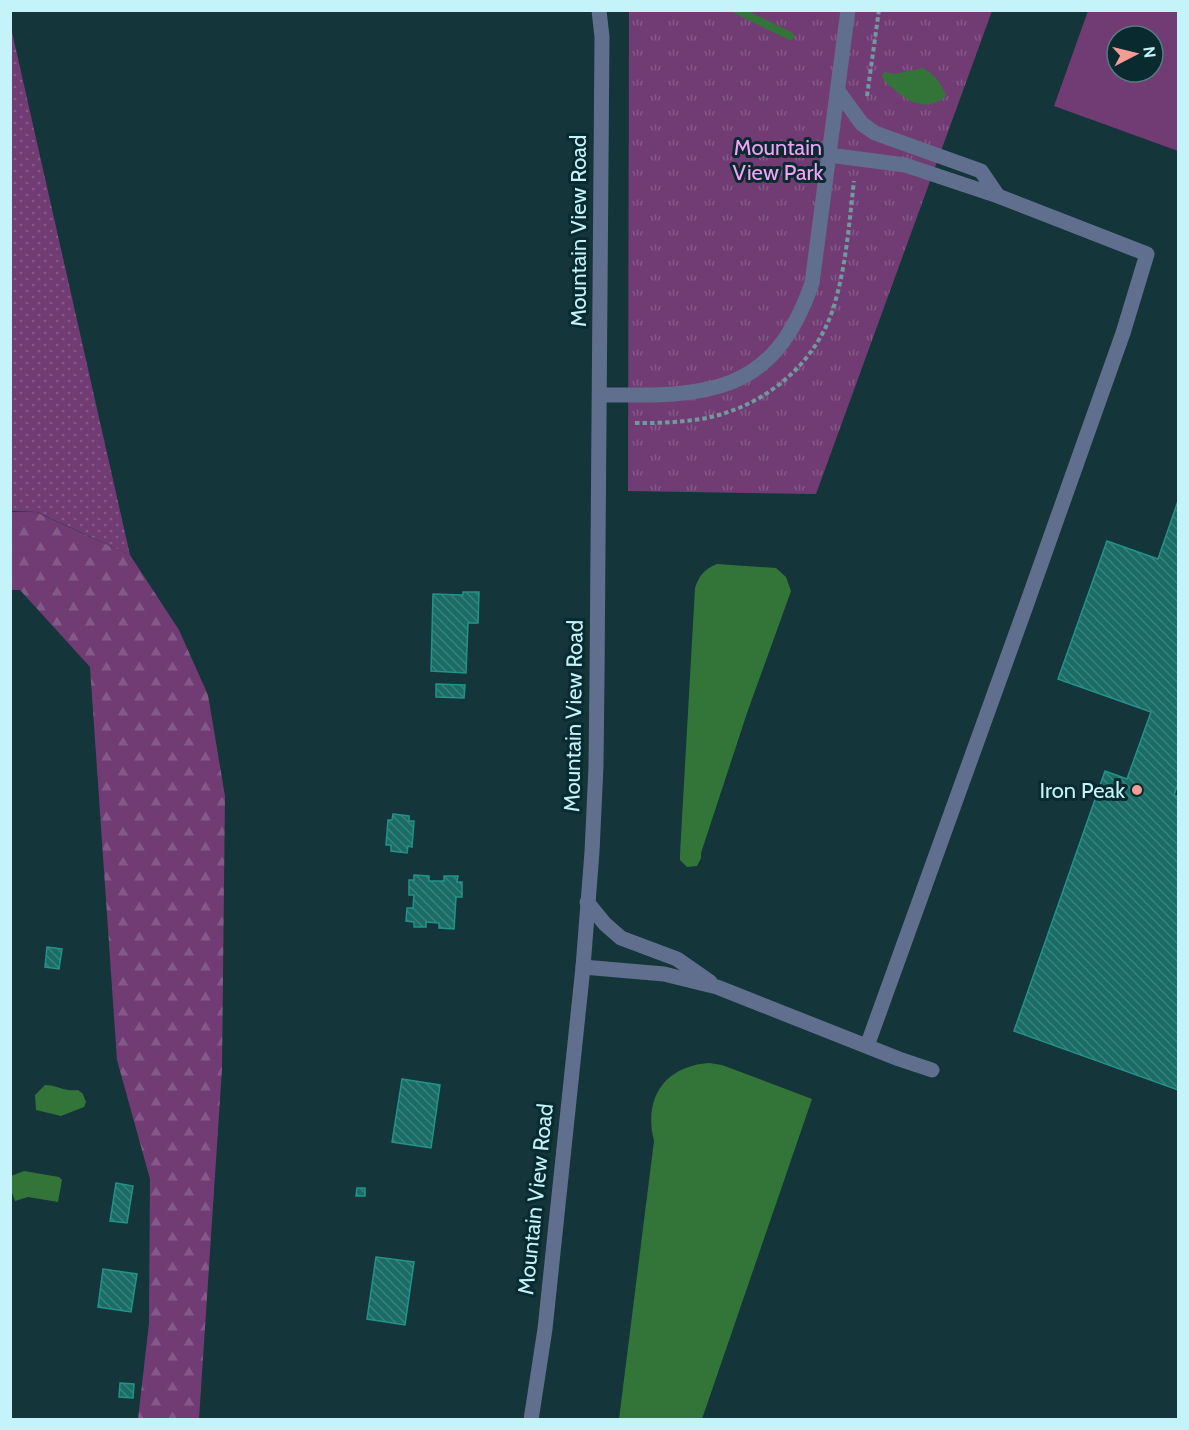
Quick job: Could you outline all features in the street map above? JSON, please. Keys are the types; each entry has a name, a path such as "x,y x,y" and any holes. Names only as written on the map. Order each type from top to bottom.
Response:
{"street":[{"name":"Mountain View Road","path":"531,1419 545,1329 583,967 592,852 596,766 600,395 602,37 599,10"},
{"path":"600,395 685,394 715,388 752,372 780,346 802,311 812,283 849,10"},
{"path":"837,91 862,124 875,133 981,171 998,196"},
{"path":"829,155 905,165 998,196 1147,254 1123,333 867,1046"},
{"path":"587,902 605,924 621,938 676,959 717,987"},
{"path":"583,967 664,974 717,987 932,1070"}],"path":[{"path":"866,100 879,10"}],"green space":[{"name":"Mountain View Park","path":"629,11 992,11 816,494 628,491"},
{"path":"1088,11 1178,11 1178,151 1054,106"},
{"path":"10,23 130,555 37,512 11,511"},
{"path":"10,512 36,512 130,555 179,630 208,695 225,796 222,1069 199,1419 138,1419 149,1323 150,1179 117,1060 90,667 20,590 11,590"}],"shaded area":[{"path":"923,68 937,80 946,96 932,104 912,102 887,83 882,75 885,72 894,74"},
{"path":"717,564 776,568 786,577 791,591 747,713 701,858 697,866 687,867 680,860 680,854 695,588 703,573"},
{"path":"709,1063 722,1065 812,1099 702,1419 619,1419 654,1141 651,1125 655,1098 669,1078 680,1070"},
{"path":"45,1085 78,1090 83,1094 86,1102 84,1107 61,1116 36,1110 35,1095"},
{"path":"24,1171 59,1177 62,1180 58,1202 28,1197 15,1201 11,1190 11,1176"}],"building":[{"name":"Iron Peak","path":"1178,501 1178,784 1174,795 1178,797 1178,1090 1014,1031 1105,771 1127,779 1151,712 1058,679 1107,541 1158,559"},
{"path":"463,592 479,592 478,623 468,623 466,673 431,671 433,594 463,595"},
{"path":"436,684 465,685 464,698 436,697"},
{"path":"393,814 409,816 409,821 414,821 412,847 408,846 407,853 391,851 391,845 386,845 388,820 392,820"},
{"path":"414,875 429,876 429,881 444,881 444,876 458,876 457,882 462,882 462,897 456,897 454,929 439,928 439,923 426,922 426,927 414,927 414,922 406,921 407,908 413,908 414,895 409,895 409,880 414,880"},
{"path":"47,947 62,949 59,969 45,967"},
{"path":"402,1079 440,1085 431,1148 392,1142"},
{"path":"116,1183 133,1186 127,1223 110,1221"},
{"path":"357,1188 365,1188 365,1196 356,1196"},
{"path":"376,1257 414,1262 405,1325 367,1319"},
{"path":"103,1269 137,1274 131,1312 98,1307"},
{"path":"120,1383 134,1384 133,1398 119,1397"}],"waterway":[{"path":"737,10 790,36"}],"place":[{"name":"Iron Peak","path":"1137,790"}]}
